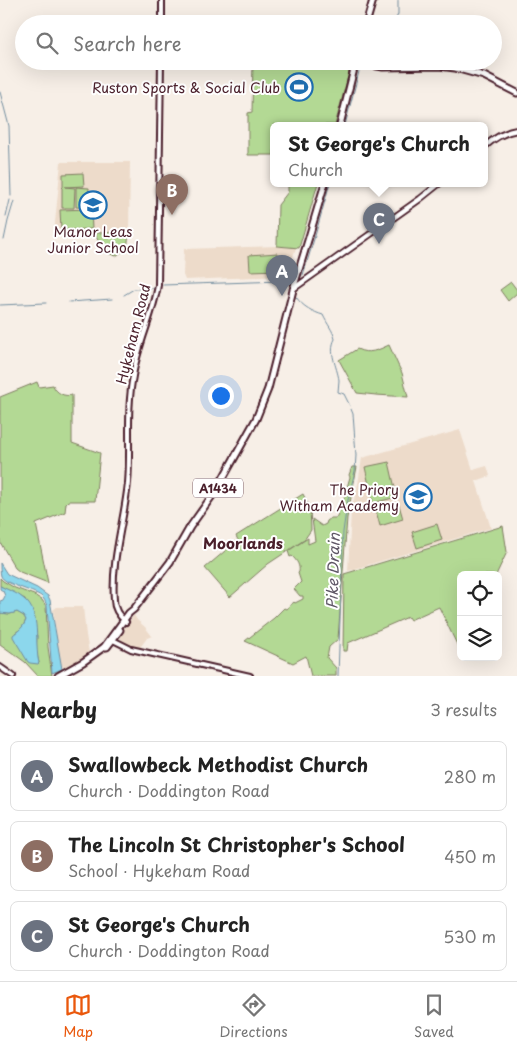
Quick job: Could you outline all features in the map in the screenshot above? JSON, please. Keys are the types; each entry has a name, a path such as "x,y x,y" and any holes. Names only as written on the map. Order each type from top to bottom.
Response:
{"main road":[{"path":"369,15 373,0"},
{"path":"341,122 354,70"},
{"path":"462,70 484,76 517,93"},
{"path":"488,144 503,134 517,130"},
{"name":"A1434","path":"112,638 126,619 133,613 134,609 163,571 199,514 221,484 256,419 268,389 293,289 324,187"},
{"path":"293,289 435,187"},
{"path":"298,273 300,279 306,280"},
{"path":"119,612 126,619"},
{"path":"58,676 89,658 104,647 112,638"}],"street":[{"path":"162,0 162,15"},
{"name":"Hykeham Road","path":"119,612 114,602 113,579 128,482 132,379 158,287 161,70"},
{"path":"112,638 125,647 250,676"},
{"path":"0,667 13,676"}],"shaded area":[{"name":"Manor Leas Junior School","path":"61,162 130,162 129,232 54,233"},
{"path":"277,246 296,248 287,274 283,276 185,280 183,275 184,249"},
{"name":"The Priory Witham Academy","path":"460,430 473,470 487,466 490,476 476,481 491,528 348,571 351,511 362,458"},
{"path":"57,607 83,607 89,653 64,669 60,662 55,636 53,610"},
{"path":"134,615 152,636 147,638 139,649 125,644 120,636"}],"green space":[{"name":"Ruston Sports & Social Club","path":"253,70 350,70 336,122 270,122 270,155 248,155 248,113 252,112"},
{"path":"83,173 84,186 65,187 75,188 74,208 62,208 63,174"},
{"path":"76,187 89,188 89,208 76,207"},
{"path":"288,187 317,187 299,248 277,246 278,205 288,192"},
{"path":"91,209 92,229 61,230 60,210"},
{"path":"129,232 127,246 116,256 101,251 95,233"},
{"path":"278,253 279,270 250,271 249,255"},
{"path":"511,282 517,293 508,301 500,290"},
{"path":"389,345 402,373 408,397 357,393 339,360 357,349 369,352"},
{"path":"37,382 39,387 53,385 61,394 72,395 72,443 100,453 95,501 68,501 65,512 36,524 48,583 20,572 15,568 0,542 0,397"},
{"path":"389,462 397,497 373,503 365,467"},
{"path":"352,467 357,467 347,518 338,639 329,647 327,658 336,668 336,676 311,676 306,656 293,663 245,641 284,608 286,609 294,602 303,599 303,596 300,596 294,589 301,582 298,573 299,565 292,556 290,557 288,551 308,538 308,544 315,541 312,519 322,526 331,518 336,518 342,505"},
{"path":"303,494 310,508 311,530 304,540 268,564 230,597 205,568 238,540 236,536"},
{"path":"399,505 403,519 380,526 376,511"},
{"path":"437,524 442,540 417,548 412,532"},
{"path":"503,526 507,552 498,571 457,571 457,645 439,607 410,620 408,617 348,643 347,651 343,651 344,574"},
{"path":"0,578 15,588 34,595 42,600 46,606 48,647 52,676 38,676 25,662 0,644 0,613 10,614 17,612 24,616 26,620 22,628 15,633 33,663 39,663 36,650 37,636 25,599 0,586"}],"water":[{"path":"0,563 7,574 37,588 48,596 62,669 52,673 47,606 44,599 3,579"},
{"path":"0,586 16,593 30,605 35,620 38,664 28,662 13,637 25,623 24,616 17,612 10,614 0,613 0,601 5,596"}],"waterway":[{"name":"Pike Drain","path":"398,0 398,15"},
{"name":"Pike Drain","path":"346,122 359,70"},
{"path":"0,92 9,126 11,196"},
{"name":"Pike Drain","path":"303,275 329,187"},
{"path":"6,217 10,200"},
{"path":"4,240 14,201"},
{"path":"163,285 282,281 289,278 292,268"},
{"path":"124,295 134,289 153,288"},
{"name":"Pike Drain","path":"296,297 308,309 323,315 333,333 335,339 332,349 339,380 338,392 344,394 350,406"},
{"path":"69,302 112,299"},
{"path":"0,305 46,303"},
{"name":"Pike Drain","path":"338,676 343,532 355,471 356,455 351,409"}],"place":[{"name":"Ruston Sports & Social Club","path":"299,87"},
{"name":"Manor Leas Junior School","path":"93,205"},
{"name":"The Lincoln St Christopher's School","path":"172,215"},
{"name":"St George's Church","path":"379,244"},
{"name":"Swallowbeck Methodist Church","path":"282,296"},
{"name":"The Priory Witham Academy","path":"418,497"}],"district":[{"name":"Moorlands","path":"243,542"}]}
